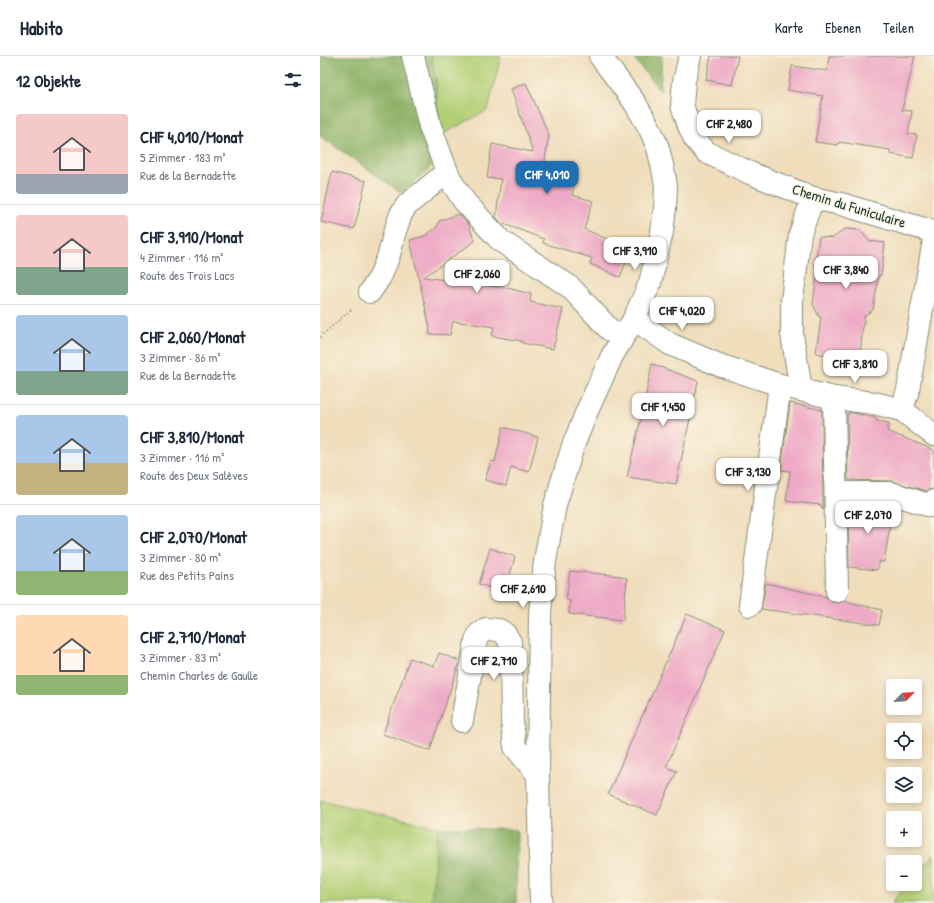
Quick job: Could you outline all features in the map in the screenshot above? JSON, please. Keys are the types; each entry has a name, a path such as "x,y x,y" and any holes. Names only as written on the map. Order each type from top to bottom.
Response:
{"street":[{"path":"413,56 430,126 453,184 464,201 502,241 570,287 608,329 622,338"},
{"path":"541,903 538,775 540,612 545,561 556,505 573,446 612,356 634,320 650,283 662,232 665,208 666,186 663,169 658,148 650,129 635,104 600,56"},
{"name":"Chemin du Funiculaire","path":"690,56 684,81 682,105 695,139 706,152 750,174 813,198 842,204 934,232"},
{"path":"370,292 380,277 389,255 401,214 407,205 448,172"},
{"path":"750,605 790,387 792,301 800,234 813,198"},
{"path":"902,410 926,327 934,240"},
{"path":"634,320 670,344 719,365 790,387 834,398 874,403 902,410 934,435"},
{"path":"834,398 837,591"},
{"path":"836,493 891,494 931,506 934,501"},
{"path":"462,721 476,640 479,634 486,629 499,630 505,634 510,642 512,721 515,747 538,775"}],"path":[{"path":"320,337 370,292"}],"green space":[{"path":"320,56 431,56 436,80 439,136 429,169 402,193 320,136"},
{"path":"431,56 501,56 488,110 439,136 436,80"},
{"path":"632,56 662,56 660,91"},
{"path":"320,800 438,827 431,903 320,903"},
{"path":"438,827 517,830 516,903 431,903"},
{"path":"934,855 934,903 891,903 902,891 922,891 922,868"}],"building":[{"path":"711,56 738,56 732,85 706,80"},
{"path":"829,56 915,56 902,110 912,111 908,134 917,135 913,158 890,154 890,150 839,142 838,145 815,142 823,96 788,90 792,66 827,71"},
{"path":"526,83 549,135 544,166 577,173 572,195 593,201 584,229 631,250 620,277 590,264 592,258 543,243 544,239 501,223 496,217 501,179 487,178 492,144 533,152 511,89"},
{"path":"332,172 366,181 354,229 321,222"},
{"path":"459,214 468,224 475,241 424,277 499,286 531,294 530,302 563,309 553,349 522,343 522,341 492,336 494,327 453,321 450,335 429,334 430,328 410,240 425,236 437,227 439,221"},
{"path":"845,229 860,230 869,241 885,243 881,276 879,275 873,310 864,316 860,358 831,356 816,353 821,317 819,317 813,304 818,266 815,265 819,237 833,238"},
{"path":"652,364 698,381 676,484 627,477"},
{"path":"790,403 822,410 823,510 821,505 786,501 790,471 781,470"},
{"path":"849,412 876,418 876,421 889,423 887,431 934,450 934,489 926,491 891,481 848,480 847,414 849,414"},
{"path":"503,427 538,437 529,472 511,467 506,486 485,480 491,461 495,462"},
{"path":"848,506 893,507 884,562 880,561 877,570 849,567"},
{"path":"490,548 515,557 505,593 479,584"},
{"path":"570,571 621,576 627,578 623,620 569,614 570,601 566,600"},
{"path":"766,583 826,597 831,602 837,603 844,601 882,610 879,625 761,609"},
{"path":"687,614 725,630 666,767 677,771 657,815 608,794"},
{"path":"439,653 460,661 430,750 383,734 410,658 434,666"}]}
